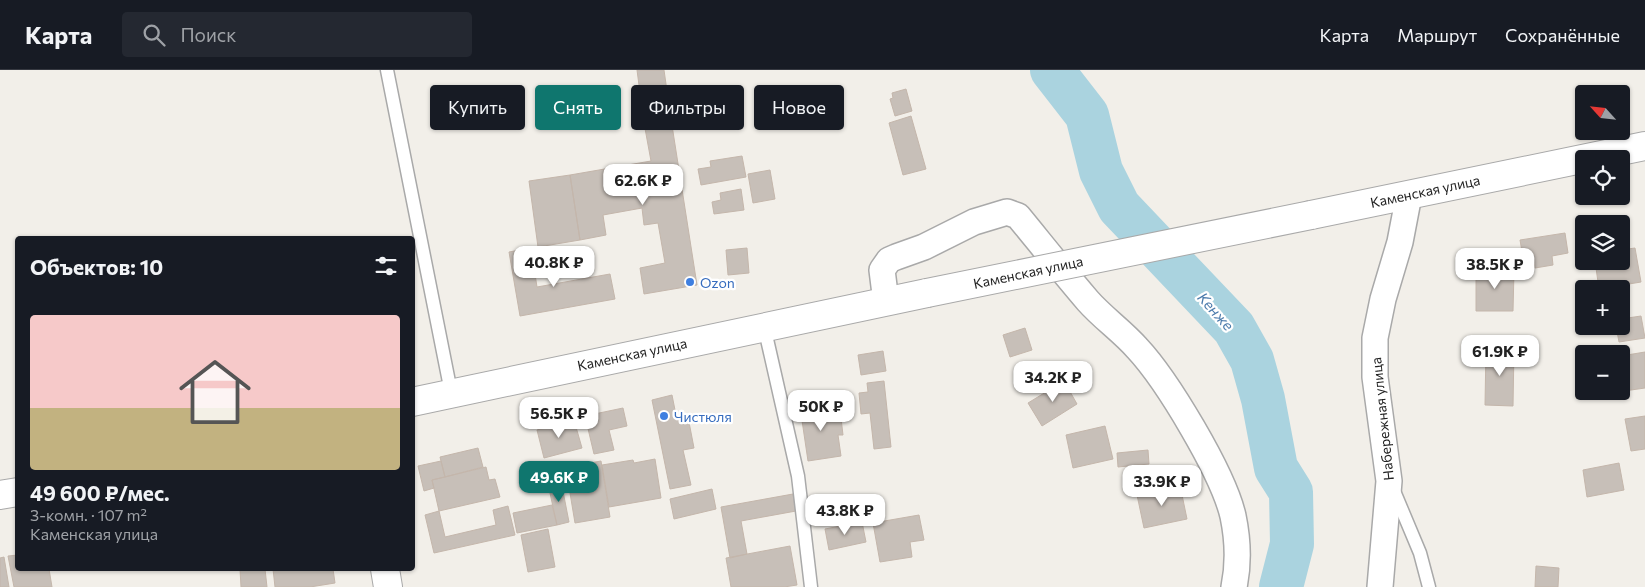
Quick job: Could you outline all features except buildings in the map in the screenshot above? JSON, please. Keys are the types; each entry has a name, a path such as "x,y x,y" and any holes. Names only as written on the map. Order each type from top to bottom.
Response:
{"street":[{"name":"Каменская улица","path":"415,401 764,326 1645,146"},
{"name":"Набережная улица","path":"1380,587 1389,481 1375,377 1375,338 1400,242 1409,195"},
{"path":"886,302 882,270 889,260 924,247 988,217 1007,212 1018,216 1088,300 1110,324 1137,348 1159,376 1179,407 1207,456 1232,514 1238,547 1234,587"},
{"path":"0,495 15,492"},
{"path":"385,571 388,587"}],"lane":[{"path":"387,70 451,392"},
{"path":"764,326 798,476 811,587"},
{"path":"1389,481 1420,553 1429,587"}],"waterway":[{"name":"Кенже","path":"1052,70 1087,115 1101,171 1119,207 1234,328 1252,360 1263,399 1276,468 1291,492 1292,544 1281,587"}],"place":[{"name":"Ozon","path":"690,282"},
{"name":"Чистюля","path":"664,416"}]}
